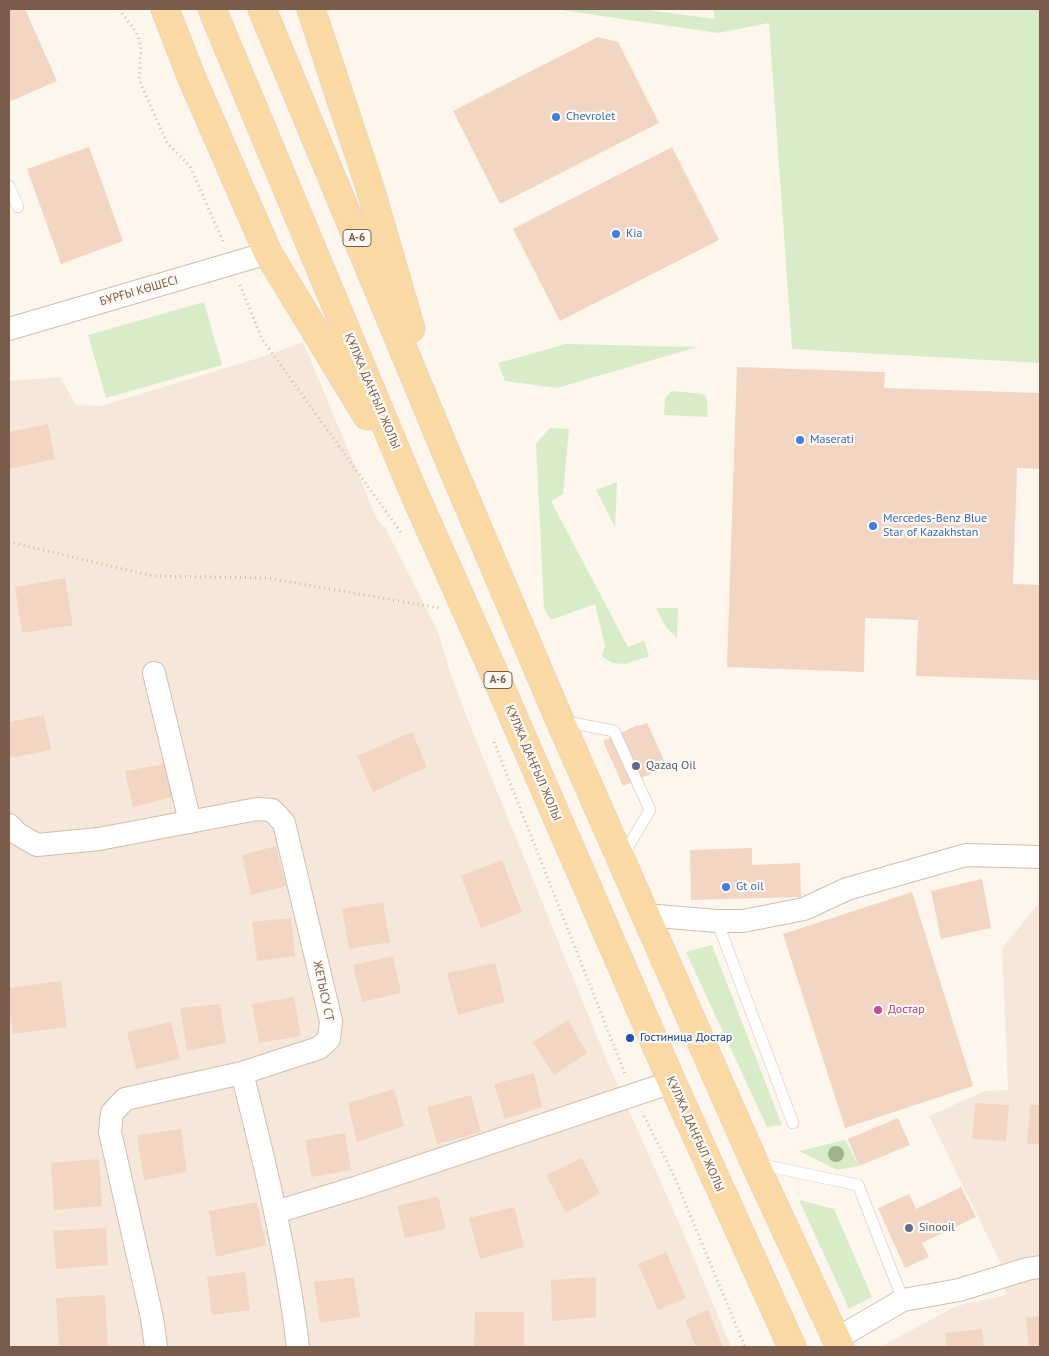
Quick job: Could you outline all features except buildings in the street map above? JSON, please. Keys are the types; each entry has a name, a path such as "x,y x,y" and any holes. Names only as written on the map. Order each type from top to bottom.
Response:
{"main road":[{"path":"164,9 268,253 414,493"},
{"name":"ҚҰЛЖА ДАҢҒЫЛ ЖОЛЫ","path":"212,9 414,493 504,693 672,1082 792,1347"},
{"name":"A-6","path":"262,9 452,467 560,721 755,1164 838,1343"},
{"path":"311,9 370,188 452,467"}],"street":[{"name":"БҰРҒЫ КӨШЕСІ","path":"9,328 268,253"},
{"path":"154,673 190,822"},
{"name":"ЖЕТЫСУ СТ","path":"9,824 18,834 38,845 98,839 256,809 272,810 284,823 331,1021 329,1040 319,1048 242,1072 125,1099 112,1113 110,1132 152,1318 156,1347"},
{"path":"645,914 717,921 743,921 804,909 847,889 966,855 1040,857"},
{"path":"242,1072 276,1212 298,1347"},
{"path":"276,1212 368,1184 672,1082"},
{"path":"838,1343 903,1300 959,1290 1027,1269 1040,1267"}],"lane":[{"path":"9,186 18,207"},
{"path":"560,721 614,731 650,810 621,858"},
{"path":"717,921 793,1123"},
{"path":"755,1164 858,1185 903,1300"}],"path":[{"path":"119,9 136,32 141,46 139,80 167,143 190,166 262,339 407,540"},
{"path":"9,542 153,576 267,578 442,609 438,600"},
{"path":"494,740 634,1095 674,1176 745,1347"}],"shaded area":[{"path":"303,342 377,519 386,529 438,632 451,675 470,725 607,1061 683,1232 731,1347 9,1347 9,381 60,377 76,405 101,406 265,356"},
{"path":"1040,902 1040,1347 880,1347 956,1306 1006,1295 1001,1264 929,1116 985,1091 1008,1090 1002,948"}],"green space":[{"path":"554,9 640,9 715,19 713,9 1040,9 1040,363 792,349 769,23 718,33"},
{"path":"204,302 222,365 106,398 88,335"},
{"path":"566,344 697,347 557,388 505,381 498,363"},
{"path":"672,391 703,394 707,398 708,417 664,415 665,398"},
{"path":"550,428 569,429 563,494 551,501 628,647 644,641 649,656 625,664 612,663 602,656 605,646 595,604 551,620 544,609 536,444"},
{"path":"617,482 615,527 596,490"},
{"path":"656,608 678,608 677,638 666,627"},
{"path":"712,945 782,1125 767,1127 686,952"},
{"path":"845,1140 859,1166 837,1170 799,1151"},
{"path":"799,1200 834,1209 872,1297 849,1309"}],"place":[{"name":"Chevrolet","path":"556,117"},
{"name":"Kia","path":"616,234"},
{"name":"Maserati","path":"800,440"},
{"name":"Mercedes-Benz Blue Star of Kazakhstan","path":"873,526"},
{"name":"Qazaq Oil","path":"636,766"},
{"name":"Gt oil","path":"726,887"},
{"name":"Достар","path":"878,1010"},
{"name":"Гостиница Достар","path":"630,1038"},
{"name":"Sinooil","path":"909,1228"}]}
